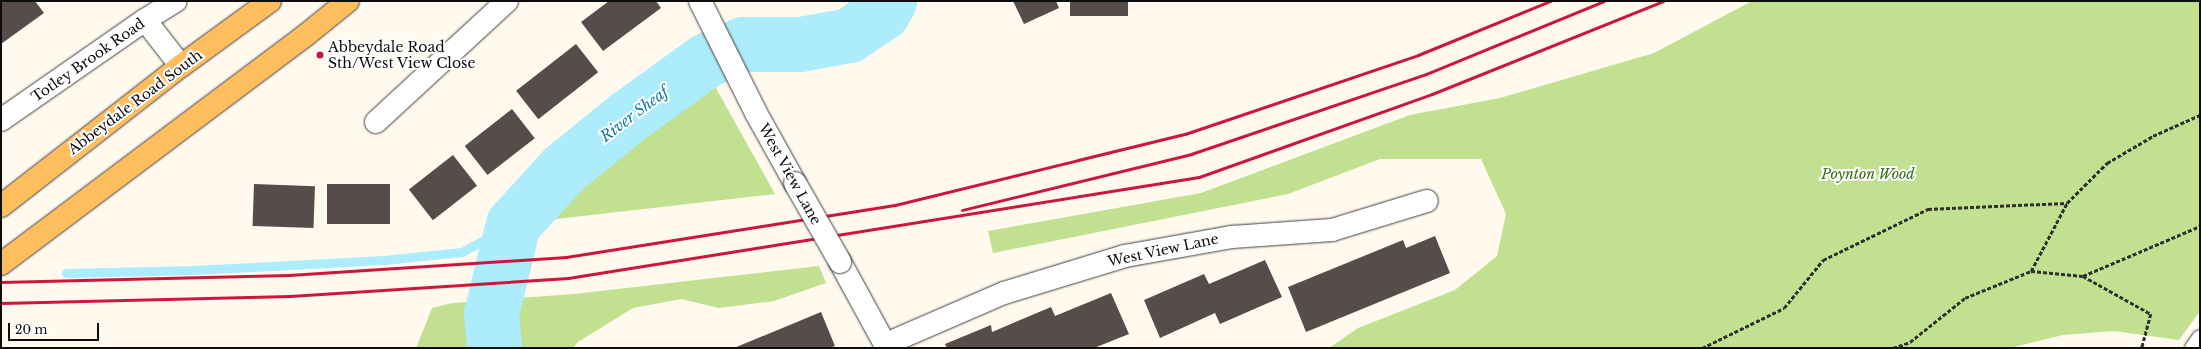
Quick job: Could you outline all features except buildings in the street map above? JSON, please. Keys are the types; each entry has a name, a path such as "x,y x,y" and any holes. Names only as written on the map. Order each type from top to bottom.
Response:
{"main road":[{"name":"Abbeydale Road South","path":"1,206 181,66 270,1"},
{"path":"5,261 306,35 348,1"}],"street":[{"name":"Totley Brook Road","path":"1,120 145,20 175,1"},
{"path":"376,122 507,1"},
{"name":"West View Lane","path":"700,1 756,113 886,346 1004,293 1125,256 1232,236 1332,230 1427,201"},
{"path":"145,20 181,66"}],"lane":[{"path":"2193,348 2200,338"}],"path":[{"path":"2031,271 2067,203 2107,163 2153,136 2200,115"},
{"path":"1702,348 1784,308 1823,260 1928,209 2067,203"},
{"path":"2083,276 2200,226"},
{"path":"1893,348 1910,342 1965,298 2031,271 2083,276 2151,314 2142,348"}],"green space":[{"name":"Poynton Wood","path":"1752,1 2200,1 2200,311 2179,340 2114,331 2063,335 2010,348 1329,348 1358,328 1455,290 1497,256 1506,214 1481,159 1380,159 1288,194 993,253 988,231 1201,193 1410,115 1500,98 1654,53"},
{"path":"706,60 712,81 775,194 513,224 563,169 627,117"},
{"path":"819,266 826,283 774,301 719,308 681,299 633,308 578,342 573,348 416,348 432,308 452,303 574,294"}],"waterway":[{"name":"River Sheaf","path":"494,348 491,313 513,224 563,169 627,117 706,60 743,44 800,44 849,35 882,13 889,1"},
{"path":"66,273 194,270 384,260 462,252 513,224"}],"railway":[{"path":"1,282 289,275 566,257 895,205 1185,134 1418,55 1550,1"},
{"path":"962,210 1191,154 1426,74 1604,1"},
{"path":"1,303 290,296 568,278 1199,177 1432,94 1663,1"}],"place":[{"name":"Abbeydale Road Sth/West View Close","path":"320,55"}]}
